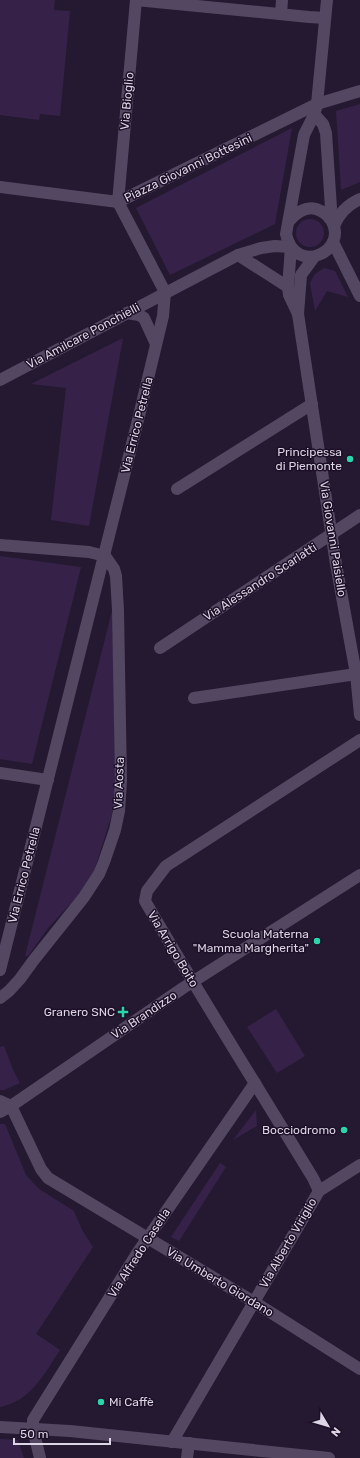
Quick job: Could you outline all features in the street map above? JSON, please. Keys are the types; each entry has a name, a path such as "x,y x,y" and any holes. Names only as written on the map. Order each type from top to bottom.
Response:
{"street":[{"path":"136,0 325,18"},
{"name":"Via Bioglio","path":"118,202 136,0"},
{"path":"281,14 282,0"},
{"path":"316,110 326,133 332,222 335,234 333,242 328,249 322,254 314,257 301,255 291,247 286,234 290,221 304,135 316,110 327,0"},
{"name":"Piazza Giovanni Bottesini","path":"165,292 118,202 360,91"},
{"path":"0,187 118,202"},
{"path":"332,222 339,214 360,199"},
{"path":"290,221 294,215 301,210 316,209 324,212 332,222"},
{"path":"333,242 360,296"},
{"path":"165,292 238,255 275,246 291,247"},
{"name":"Via Giovanni Paisiello","path":"291,247 288,287 289,294 298,314"},
{"path":"238,255 288,287"},
{"name":"Via Giovanni Paisiello","path":"314,257 301,275 298,314 333,534 336,564 356,674 360,715"},
{"name":"Via Amilcare Ponchielli","path":"0,380 165,292"},
{"name":"Via Errico Petrella","path":"0,970 105,556 163,316 165,292"},
{"path":"127,312 144,318 156,344"},
{"path":"177,488 312,404"},
{"name":"Via Alessandro Scarlatti","path":"160,648 360,515"},
{"path":"0,545 89,552 105,556"},
{"name":"Via Aosta","path":"0,998 20,979 92,885 104,862 115,830 121,791 118,610 116,576 114,569 105,556"},
{"path":"194,698 356,674"},
{"name":"Via Arrigo Boito","path":"319,1190 255,1083 192,983 145,901 147,891 166,866 360,740"},
{"path":"0,773 48,780"},
{"name":"Via Brandizzo","path":"0,1112 192,983 360,875"},
{"name":"Via Alfredo Casella","path":"33,1429 34,1420 148,1238 255,1083"},
{"path":"0,1102 11,1106"},
{"name":"Via Umberto Giordano","path":"11,1106 41,1169 48,1178 254,1302 360,1369"},
{"name":"Via Alberto Viriglio","path":"172,1442 319,1190 360,1165"},
{"path":"0,1427 188,1443 329,1458"},
{"path":"33,1429 40,1458"},
{"path":"187,1458 188,1443"}],"shaded area":[{"path":"0,0 55,0 54,10 70,11 60,116 40,114 39,120 0,115"},
{"path":"360,104 360,182 341,190 336,111"},
{"path":"292,128 275,224 170,275 136,208"},
{"path":"310,219 316,220 320,223 323,227 323,239 320,243 316,246 310,247 304,246 300,243 297,239 296,233 297,227 300,223 304,220"},
{"path":"324,268 335,271 348,297 327,291 315,311 310,283 315,274"},
{"path":"123,338 89,526 51,520 66,388 31,384"},
{"path":"0,556 81,567 32,764 0,759"},
{"path":"113,607 115,795 112,814 94,871 83,890 48,928 28,956 25,956"},
{"path":"276,1009 305,1056 277,1073 247,1027"},
{"path":"4,1046 20,1083 4,1090 0,1090 0,1047"},
{"path":"256,1110 257,1126 233,1140"},
{"path":"0,1124 5,1124 26,1175 39,1189 74,1211 82,1230 93,1247 36,1334 60,1350 42,1377 28,1393 11,1404 0,1407"},
{"path":"220,1163 226,1167 179,1241 171,1237"},
{"path":"0,1439 18,1440 24,1458 0,1458"}],"place":[{"name":"Principessa di Piemonte","path":"350,459"},
{"name":"Scuola Materna \"Mamma Margherita\"","path":"317,941"},
{"name":"Granero SNC","path":"123,1012"},
{"name":"Bocciodromo","path":"344,1130"},
{"name":"Mi Caffè","path":"101,1402"}]}
